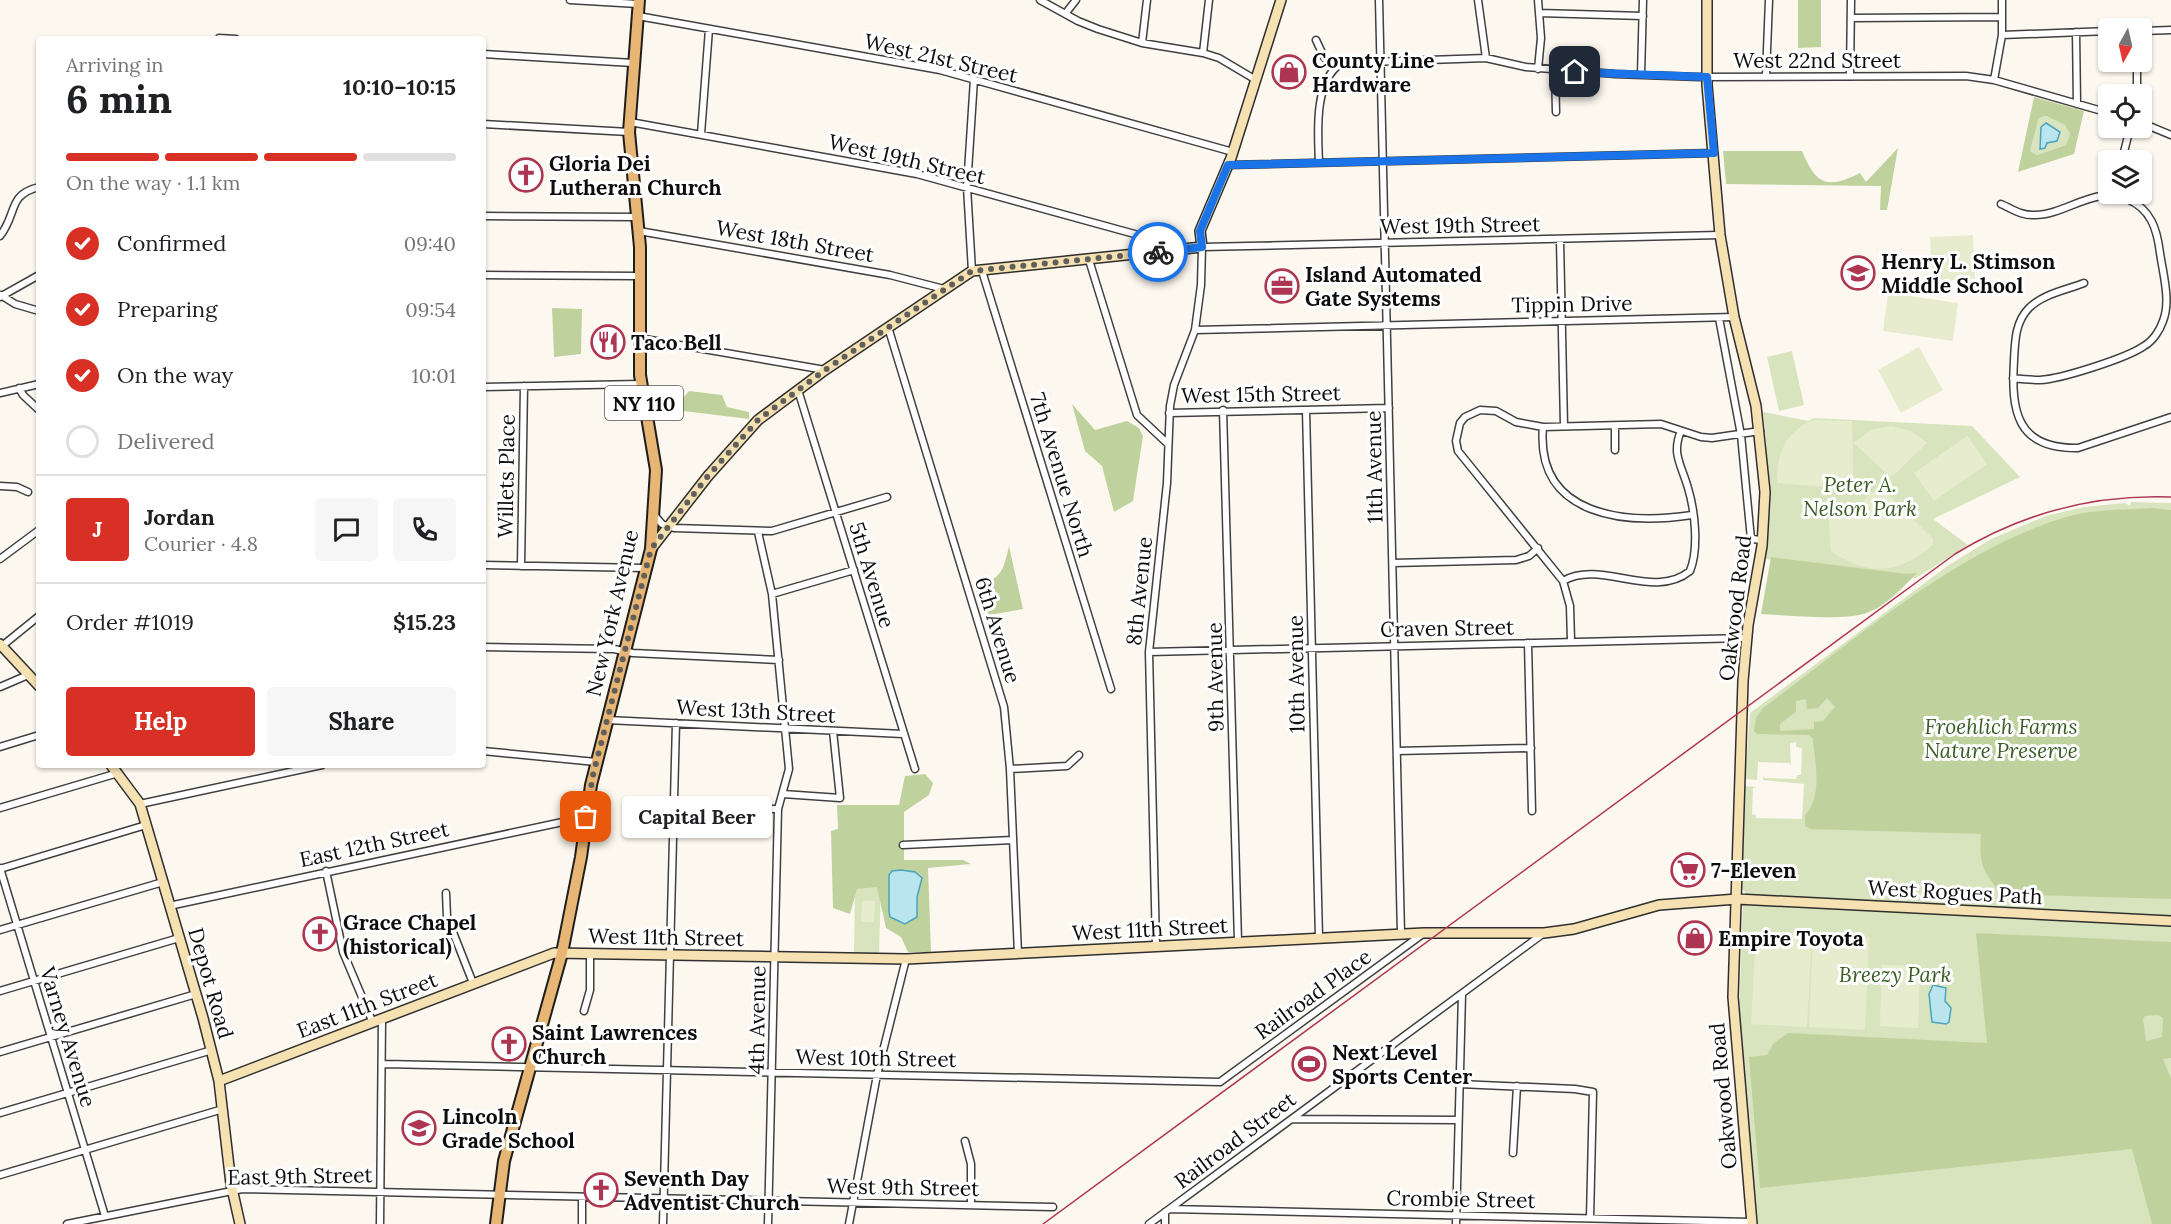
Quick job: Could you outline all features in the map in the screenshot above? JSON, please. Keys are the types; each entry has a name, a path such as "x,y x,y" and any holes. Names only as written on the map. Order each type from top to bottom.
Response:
{"main road":[{"name":"New York Avenue","path":"496,1224 504,1161 562,953 596,762 651,549 656,470 641,384 639,231 629,127 639,2"}],"street":[{"path":"570,0 639,2"},
{"path":"1040,0 1088,26 1142,43 1203,52 1256,80"},
{"path":"1065,14 1076,0"},
{"path":"1142,43 1147,0"},
{"path":"1203,52 1209,0"},
{"path":"651,549 708,476 758,420 825,370 944,289 977,271 1202,247 1200,231 1233,152 1281,0"},
{"name":"11th Avenue","path":"1379,0 1401,934"},
{"path":"1478,0 1486,58"},
{"path":"1538,0 1541,38 1538,69"},
{"path":"1641,75 1643,0"},
{"name":"Oakwood Road","path":"1707,0 1707,77 1720,235 1734,317 1760,431 1765,492 1763,540 1746,638 1734,1017 1752,1223"},
{"path":"1766,75 1769,0"},
{"path":"1850,76 1851,0"},
{"path":"1994,80 2002,35 2002,0"},
{"path":"1539,13 1643,16"},
{"name":"West 21st Street","path":"638,16 940,70 1233,152"},
{"path":"1851,18 2002,17"},
{"path":"701,134 709,29"},
{"path":"2152,31 2171,30"},
{"path":"2076,32 2077,104"},
{"path":"2002,35 2098,32"},
{"path":"1316,40 1324,57 1334,67 1329,76 1318,114 1319,163"},
{"path":"486,54 633,63"},
{"name":"West 22nd Street","path":"1334,67 1342,63 1486,58 1538,69 1641,75 1966,76 1994,80 2098,110"},
{"path":"1555,70 1556,112"},
{"name":"7th Avenue North","path":"974,79 967,187 977,271 1111,689"},
{"name":"West 19th Street","path":"486,124 629,127 701,134 917,174 1160,241 1170,250"},
{"path":"2152,127 2171,135"},
{"path":"1228,165 1714,153"},
{"path":"0,236 14,211 17,198 24,191 36,188"},
{"path":"2001,204 2035,216 2048,214 2098,196"},
{"path":"2013,378 2039,380 2059,377 2134,351 2144,346 2158,332 2164,320 2166,298 2156,226 2136,204"},
{"path":"486,216 638,217"},
{"name":"West 18th Street","path":"639,231 890,275 944,289"},
{"name":"West 19th Street","path":"1202,247 1720,235"},
{"path":"1560,240 1564,426"},
{"name":"8th Avenue","path":"1156,946 1149,652 1167,483 1169,413 1174,385 1195,330 1201,285 1202,247"},
{"path":"1089,260 1137,415 1168,444"},
{"path":"486,275 639,276"},
{"path":"1,296 36,277"},
{"path":"2084,283 2046,297 2028,309 2017,329 2013,399 2018,418 2035,438 2048,446 2078,448 2171,417"},
{"path":"1,296 23,307 36,310"},
{"name":"Tippin Drive","path":"1195,330 1734,317"},
{"path":"1719,318 1741,435 1751,539 1763,540"},
{"name":"6th Avenue","path":"888,327 1004,707 1010,769 1018,954"},
{"path":"639,338 825,370"},
{"path":"486,387 641,384"},
{"path":"0,393 36,385"},
{"name":"Willets Place","path":"521,566 524,386"},
{"path":"19,388 36,407"},
{"name":"5th Avenue","path":"798,390 915,769"},
{"name":"West 15th Street","path":"1169,413 1389,408"},
{"name":"9th Avenue","path":"1223,410 1238,942"},
{"name":"10th Avenue","path":"1306,410 1319,938"},
{"path":"1570,641 1570,606 1563,581 1458,451 1456,441 1460,423 1465,417 1480,410 1496,411 1516,422 1543,427 1661,424 1701,437 1741,435 1760,431"},
{"path":"1615,426 1615,450"},
{"path":"1543,427 1542,455 1545,465 1559,486 1579,504 1602,515 1631,519 1649,520 1692,515"},
{"path":"1563,581 1585,573 1635,581 1667,580 1684,575 1694,560 1696,547 1689,490 1676,456 1681,431"},
{"path":"0,486 17,487 28,492"},
{"path":"654,516 669,527 772,531 887,497"},
{"path":"0,559 36,532"},
{"name":"4th Avenue","path":"758,532 772,594 789,769 778,809 768,1224"},
{"path":"1393,563 1516,560 1529,556 1538,548"},
{"path":"486,565 645,568"},
{"path":"772,594 854,570"},
{"path":"36,618 1,645 36,684"},
{"name":"Craven Street","path":"1149,652 1746,638"},
{"path":"1528,643 1532,811"},
{"path":"486,647 624,651 779,660"},
{"path":"0,687 28,675"},
{"name":"West 13th Street","path":"607,720 903,734"},
{"path":"663,1224 676,723"},
{"path":"783,794 840,798 833,731"},
{"path":"0,747 36,736"},
{"path":"1397,751 1531,748"},
{"path":"486,751 596,762"},
{"path":"1010,769 1067,766 1079,755"},
{"name":"Depot Road","path":"114,768 140,804 212,1050 219,1081 232,1190 240,1224"},
{"path":"140,804 308,768"},
{"path":"0,808 118,773"},
{"path":"673,809 778,809"},
{"name":"East 12th Street","path":"169,906 586,817"},
{"path":"0,869 146,825"},
{"path":"903,845 1013,840"},
{"name":"Varney Avenue","path":"0,869 105,1216"},
{"path":"326,871 344,952 377,1021 384,1064 380,1224"},
{"path":"0,930 163,882"},
{"path":"447,893 447,916 473,983"},
{"name":"West Rogues Path","path":"1737,899 2171,921"},
{"name":"West 11th Street","path":"562,953 906,959 1424,933 1544,933 1574,929 1659,905 1737,899"},
{"name":"Railroad Place","path":"1220,1082 1424,933"},
{"name":"Railroad Street","path":"1149,1224 1544,933"},
{"path":"0,991 179,938"},
{"name":"East 11th Street","path":"219,1081 550,954 562,953"},
{"path":"584,1011 590,990 590,955"},
{"path":"849,1224 877,1075 906,959"},
{"path":"0,1052 196,994"},
{"path":"1456,1224 1462,994"},
{"path":"0,1113 212,1050"},
{"name":"West 10th Street","path":"384,1064 1220,1082"},
{"path":"1459,1084 1593,1092 1590,1218"},
{"path":"1513,1153 1517,1086"},
{"path":"0,1175 223,1109"},
{"path":"1291,1119 1458,1120"},
{"path":"965,1141 971,1164 971,1205"},
{"name":"East 9th Street","path":"67,1224 232,1190 500,1195"},
{"name":"West 9th Street","path":"500,1195 1053,1207"},
{"path":"582,1197 582,1224"},
{"path":"1165,1224 1167,1211"},
{"name":"Crombie Street","path":"1167,1211 1752,1223"}],"green space":[{"path":"1798,0 1821,0 1821,47 1798,48"},
{"path":"2034,97 2084,111 2074,154 2018,172","holes":["2046,116 2065,125 2070,134 2066,145 2037,155 2030,151 2039,118"]},
{"path":"2046,116 2065,125 2070,134 2066,145 2037,155 2030,151 2039,118"},
{"path":"1898,148 1887,210 1880,210 1881,186 1726,184 1723,151 1802,151 1812,171 1823,181 1839,181 1860,173 1866,182"},
{"path":"1973,235 1975,279 1932,281 1930,237"},
{"path":"1888,293 1958,303 1953,341 1883,331"},
{"path":"552,308 582,309 581,354 554,357"},
{"path":"1919,347 1943,390 1901,413 1878,370"},
{"path":"1792,351 1804,405 1779,411 1767,357"},
{"path":"689,391 722,395 727,407 749,412 749,419 659,408 661,397 683,398"},
{"path":"1072,404 1095,430 1127,421 1139,428 1143,436 1133,501 1114,512 1102,466 1085,451"},
{"name":"Peter A. Nelson Park","path":"1763,412 1809,421 1814,418 1972,426 2020,477 1933,519 1968,545 1916,578 1765,559 1768,486"},
{"path":"1815,420 1852,421 1853,479 1846,489 1778,483 1778,463 1785,444 1797,429"},
{"path":"1891,426 1911,431 1927,443 1893,476 1889,476 1854,443 1870,430"},
{"path":"1967,436 1987,464 1934,501 1914,473"},
{"path":"1871,492 1886,492 1933,539 1933,545 1908,562 1883,569 1858,565 1831,551 1828,512 1854,512"},
{"name":"Froehlich Farms Nature Preserve","path":"2131,502 2171,503 2171,918 1746,894 1742,888 1745,786 1757,787 1753,788 1752,814 1756,815 1756,818 1802,819 1804,784 1763,780 1763,774 1764,778 1796,779 1797,775 1801,775 1802,748 1796,747 1796,742 1790,743 1791,767 1790,763 1758,762 1757,780 1745,779 1750,713 1949,565 1991,539 2046,516 2084,507 2125,503 2130,506"},
{"name":"Froehlich Farms Nature Preserve","path":"2152,508 2171,510 2171,899 2002,894 1983,867 1981,834 1810,829 1805,826 1805,815 1811,807 1816,789 1813,739 1809,735 1757,734 1754,731 1756,718 1763,708 1908,599 1985,551 2025,532 2076,514","holes":["1827,698 1835,707 1823,721 1814,722 1814,729 1780,731 1780,724 1796,712 1796,701 1806,699 1807,709 1818,708"]},
{"path":"1009,546 1023,609 984,616 975,587 990,581 1000,573"},
{"path":"1771,557 1907,574 1917,573 1882,605 1859,615 1832,617 1761,614"},
{"path":"925,774 933,783 929,795 904,812 904,860 963,860 971,864 928,868 931,952 908,952 901,937 886,928 877,887 857,889 850,914 833,908 831,831 838,829 837,805 899,805 905,776","holes":["892,871 915,872 922,878 917,897 917,917 905,924 890,917 889,881"]},
{"path":"855,883 881,884 879,955 854,955"},
{"path":"862,901 875,901 874,922 861,922"},
{"name":"Breezy Park","path":"1743,903 2171,924 2171,1224 1757,1224 1739,1017"},
{"path":"1756,931 1812,934 1807,1027 1751,1024"},
{"path":"1976,933 2171,942 2171,1058 2163,1059 2171,1079 2171,1224 2152,1224 2132,1149 1760,1188 1749,1057 1767,1055 1774,1043 1788,1033 1987,1043","holes":["2158,1015 2163,1018 2162,1037 2146,1041 2143,1019 2145,1016"]},
{"path":"1813,934 1869,937 1865,1030 1809,1027"},
{"name":"Breezy Park","path":"1882,965 1920,966 1918,1028 1880,1026"}],"water":[{"path":"2046,123 2060,132 2057,141 2047,143 2045,148 2040,149 2041,127"},
{"path":"892,871 915,872 922,878 917,897 917,917 905,924 890,917 889,911 889,875"},
{"path":"1933,985 1946,988 1945,1001 1951,1008 1949,1022 1946,1024 1932,1022 1929,994"}],"railway":[{"path":"1043,1224 1955,554 2006,527 2058,509 2113,499 2171,497"}],"way so far":[{"path":"586,817 593,775 651,549 708,476 758,420 825,370 972,271 1158,252"}],"place":[{"name":"County Line Hardware","path":"1289,72"},
{"name":"Gloria Dei Lutheran Church","path":"526,175"},
{"name":"Henry L. Stimson Middle School","path":"1858,273"},
{"name":"Island Automated Gate Systems","path":"1282,286"},
{"name":"Taco Bell","path":"608,342"},
{"name":"Capital Beer","path":"586,817"},
{"name":"7-Eleven","path":"1688,870"},
{"name":"Grace Chapel (historical)","path":"320,934"},
{"name":"Empire Toyota","path":"1695,938"},
{"name":"Saint Lawrences Church","path":"509,1044"},
{"name":"Next Level Sports Center","path":"1309,1064"},
{"name":"Lincoln Grade School","path":"419,1128"},
{"name":"Seventh Day Adventist Church","path":"601,1190"}],"route":[{"path":"1158,252 1202,247 1200,231 1228,165 1714,153 1707,77 1575,72"}]}
